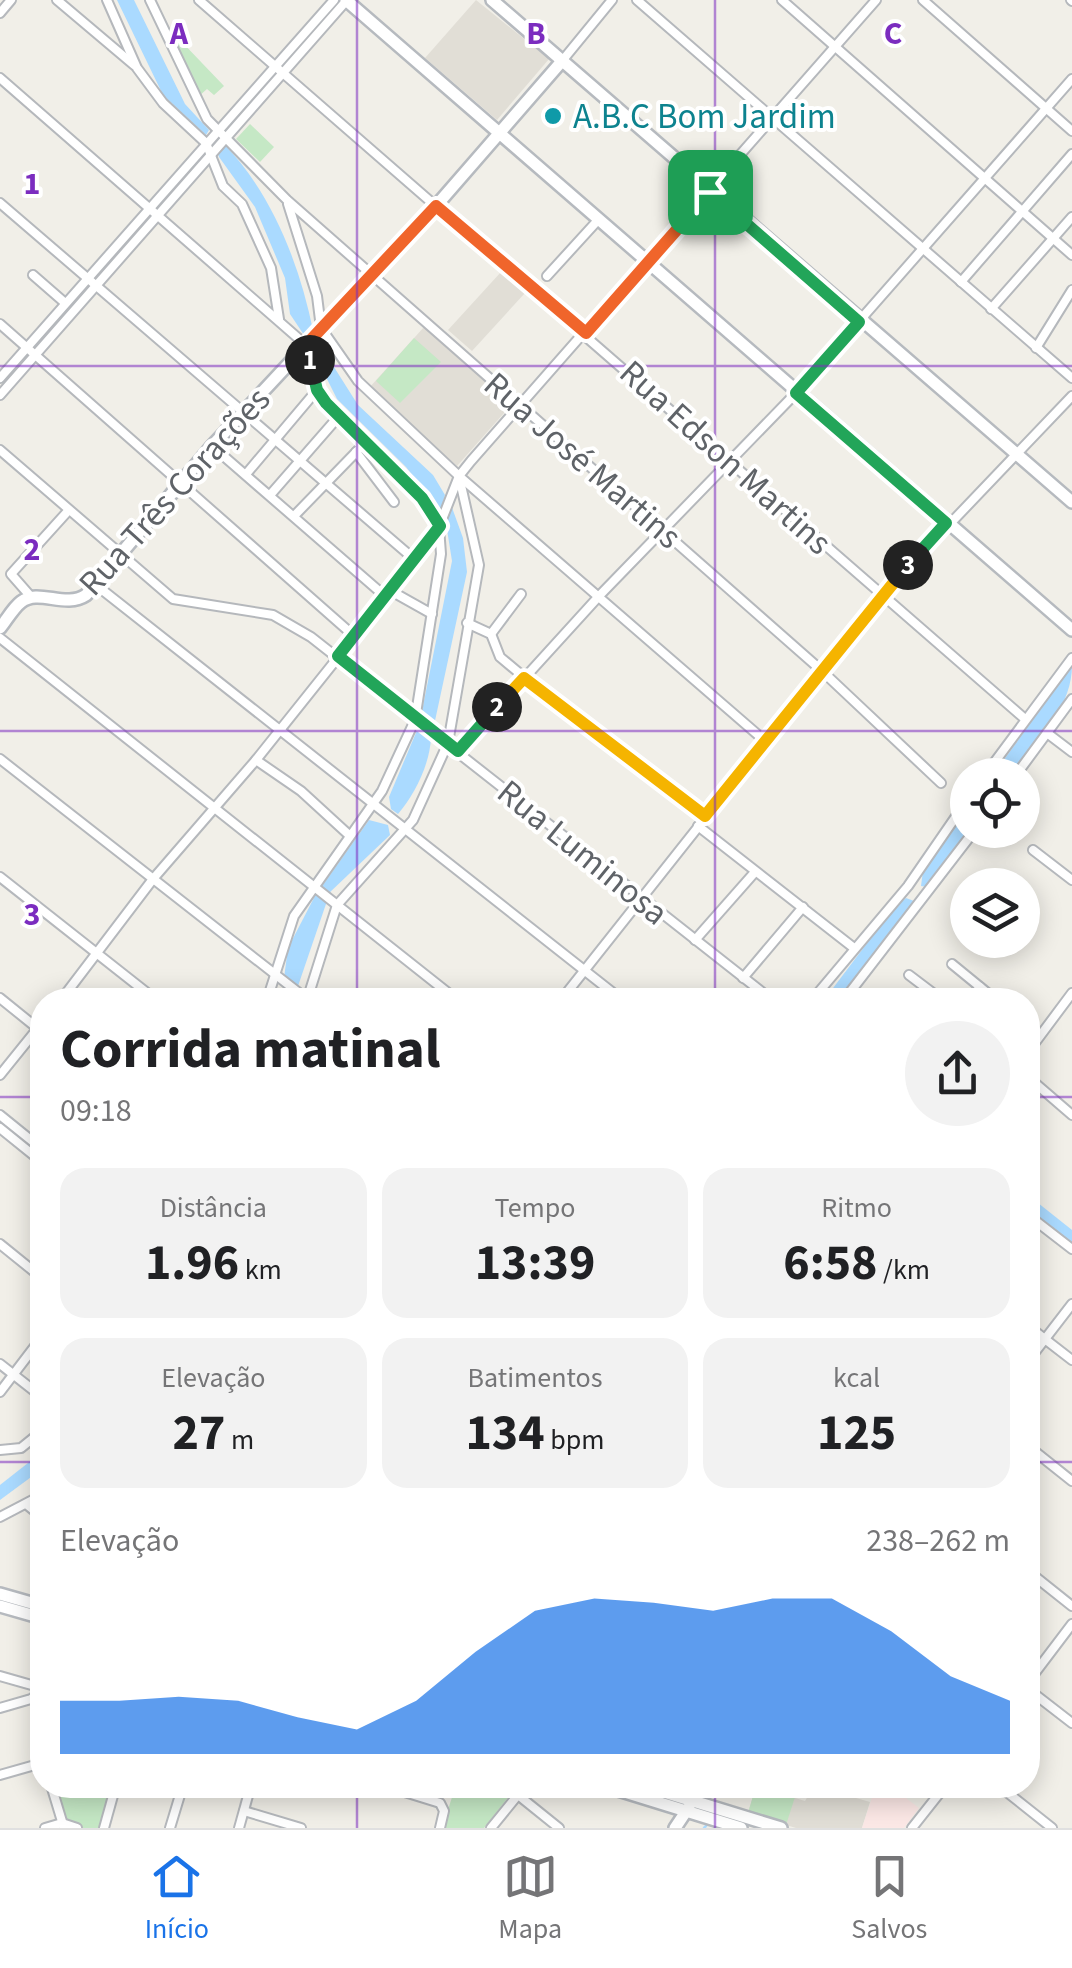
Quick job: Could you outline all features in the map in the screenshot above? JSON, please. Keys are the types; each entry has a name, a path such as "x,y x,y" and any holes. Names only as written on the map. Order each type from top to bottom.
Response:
{"street":[{"path":"0,13 11,0"},
{"path":"57,0 136,68 163,104 206,143 225,189 242,204 271,268 278,319"},
{"path":"107,0 136,68"},
{"name":"Rua José Martins","path":"150,0 202,108 287,200 821,670 941,783"},
{"name":"Rua Edson Martins","path":"198,0 586,333 1025,720"},
{"path":"0,395 96,284 206,143 334,0"},
{"path":"0,378 87,276 210,155 347,0 1072,630"},
{"path":"492,0 859,322 1072,502"},
{"name":"Rua Três Corações","path":"0,628 22,601 32,598 72,603 96,585 212,446 436,206 612,0"},
{"path":"636,0 1072,378"},
{"path":"782,0 1072,256"},
{"path":"70,988 153,880 256,760 389,594 440,526 459,476 876,0"},
{"path":"923,0 1072,131"},
{"path":"0,78 306,345 317,390 338,416 422,498 440,526 441,554 415,720 395,769 314,885 288,930 271,988"},
{"path":"458,751 600,595 796,393 1072,79"},
{"path":"961,282 1072,154"},
{"path":"287,200 318,296 321,328 333,350 368,392 459,476 765,741"},
{"path":"0,202 278,438 414,560"},
{"path":"991,309 1072,216"},
{"path":"547,276 599,219"},
{"path":"33,275 64,302"},
{"path":"1036,348 1072,290"},
{"path":"0,324 353,635"},
{"path":"247,473 317,390"},
{"path":"570,988 882,595 946,523 1072,396"},
{"path":"271,494 338,416"},
{"path":"295,514 365,443"},
{"path":"212,446 389,594 432,614"},
{"name":"Rua Luminosa","path":"0,450 172,599 273,615 338,656 756,988"},
{"path":"356,452 394,502"},
{"path":"311,988 337,905 406,828 448,743 479,565 459,476"},
{"path":"32,598 11,574 68,511"},
{"path":"96,585 607,988"},
{"path":"491,634 521,594"},
{"path":"467,623 491,634 500,657 524,678 705,816"},
{"path":"0,638 442,988"},
{"path":"997,758 1072,658"},
{"path":"1029,758 1072,699"},
{"path":"1047,733 1072,752"},
{"path":"0,759 292,988"},
{"path":"256,760 301,792 349,835"},
{"path":"822,988 908,886 950,825"},
{"path":"698,826 854,948"},
{"path":"853,988 962,848"},
{"path":"1032,850 1072,880"},
{"path":"694,940 755,872"},
{"path":"0,877 141,988"},
{"path":"908,886 922,901"},
{"path":"743,978 802,908"},
{"path":"952,964 980,987"},
{"path":"910,974 927,988"},
{"path":"1040,1035 1072,993"},
{"path":"0,998 30,1020"},
{"path":"0,1075 30,1041"},
{"path":"1040,1088 1072,1116"},
{"path":"0,1116 30,1139"},
{"path":"0,1128 30,1152"},
{"path":"1040,1224 1072,1249"},
{"path":"0,1244 30,1268"},
{"path":"1040,1345 1072,1304"},
{"path":"1040,1335 1072,1360"},
{"path":"0,1392 30,1352"},
{"path":"0,1364 30,1387"},
{"path":"0,1450 21,1448 30,1441"},
{"path":"1040,1456 1072,1481"},
{"path":"0,1517 30,1502"},
{"path":"26,1504 30,1507"},
{"path":"1040,1581 1072,1606"},
{"path":"0,1594 30,1603"},
{"path":"0,1606 30,1615"},
{"path":"1040,1668 1072,1624"},
{"path":"0,1676 30,1685"},
{"path":"1040,1695 1072,1723"},
{"path":"0,1708 30,1700"},
{"path":"0,1775 30,1766"},
{"path":"55,1798 63,1826"},
{"path":"104,1828 112,1798"},
{"path":"170,1828 178,1798"},
{"path":"239,1828 248,1798"},
{"path":"427,1798 444,1811 440,1828"},
{"path":"491,1828 516,1798"},
{"path":"522,1798 559,1828"},
{"path":"658,1798 781,1828"},
{"path":"673,1798 725,1826 741,1828"},
{"path":"687,1798 693,1806"},
{"path":"912,1828 936,1798"},
{"path":"1014,1798 1052,1828"},
{"path":"675,1828 693,1806"},
{"path":"688,1828 693,1806"},
{"path":"244,1811 301,1828"},
{"path":"46,1828 77,1828"}],"shaded area":[{"path":"476,0 549,59 497,120 425,58"},
{"path":"501,272 525,293 472,351 448,330"},
{"path":"424,327 512,404 457,466 369,388"},
{"path":"752,1798 856,1798 870,1802 862,1828 796,1828 748,1813"},
{"path":"872,1798 906,1798 919,1808 904,1828 862,1828"}],"green space":[{"path":"179,39 224,86 214,95 207,89 199,96 176,43"},
{"path":"250,124 274,147 260,162 236,139"},
{"path":"414,338 441,362 400,403 376,381"},
{"path":"59,1798 108,1798 100,1828 83,1828 64,1817"},
{"path":"452,1798 508,1798 484,1828 442,1828"},
{"path":"752,1798 795,1798 786,1825 748,1813"}],"water":[{"path":"117,0 134,0 185,104 209,130 206,135 163,95"},
{"path":"223,143 256,184 281,230 313,330 306,338 290,314 285,278 255,207 219,157 217,151"},
{"path":"315,337 358,405 433,475 445,495 440,511 406,467 337,399 310,345"},
{"path":"450,502 463,538 467,572 433,730 420,721 452,561 445,517"},
{"path":"1072,665 1066,696 1051,724 1024,758 1005,758"},
{"path":"418,728 431,737 428,758 416,788 398,814 391,809 389,797"},
{"path":"369,820 388,825 390,835 328,894 320,889"},
{"path":"950,834 950,848 957,848 927,887 921,886 923,871"},
{"path":"316,894 327,901 297,988 284,978 288,948"},
{"path":"906,898 914,901 911,913 846,988 833,988 896,905"},
{"path":"1040,1205 1072,1230 1072,1244 1040,1219"},
{"path":"30,1461 30,1478 0,1500 0,1485"}],"place":[{"name":"A.B.C Bom Jardim","path":"553,116"}],"route":[{"path":"710,192 859,322 796,393 946,523 882,595 705,816 524,678 458,751 338,656 440,526 422,498 326,403 317,390 306,345 436,206 586,333 710,192"}]}
